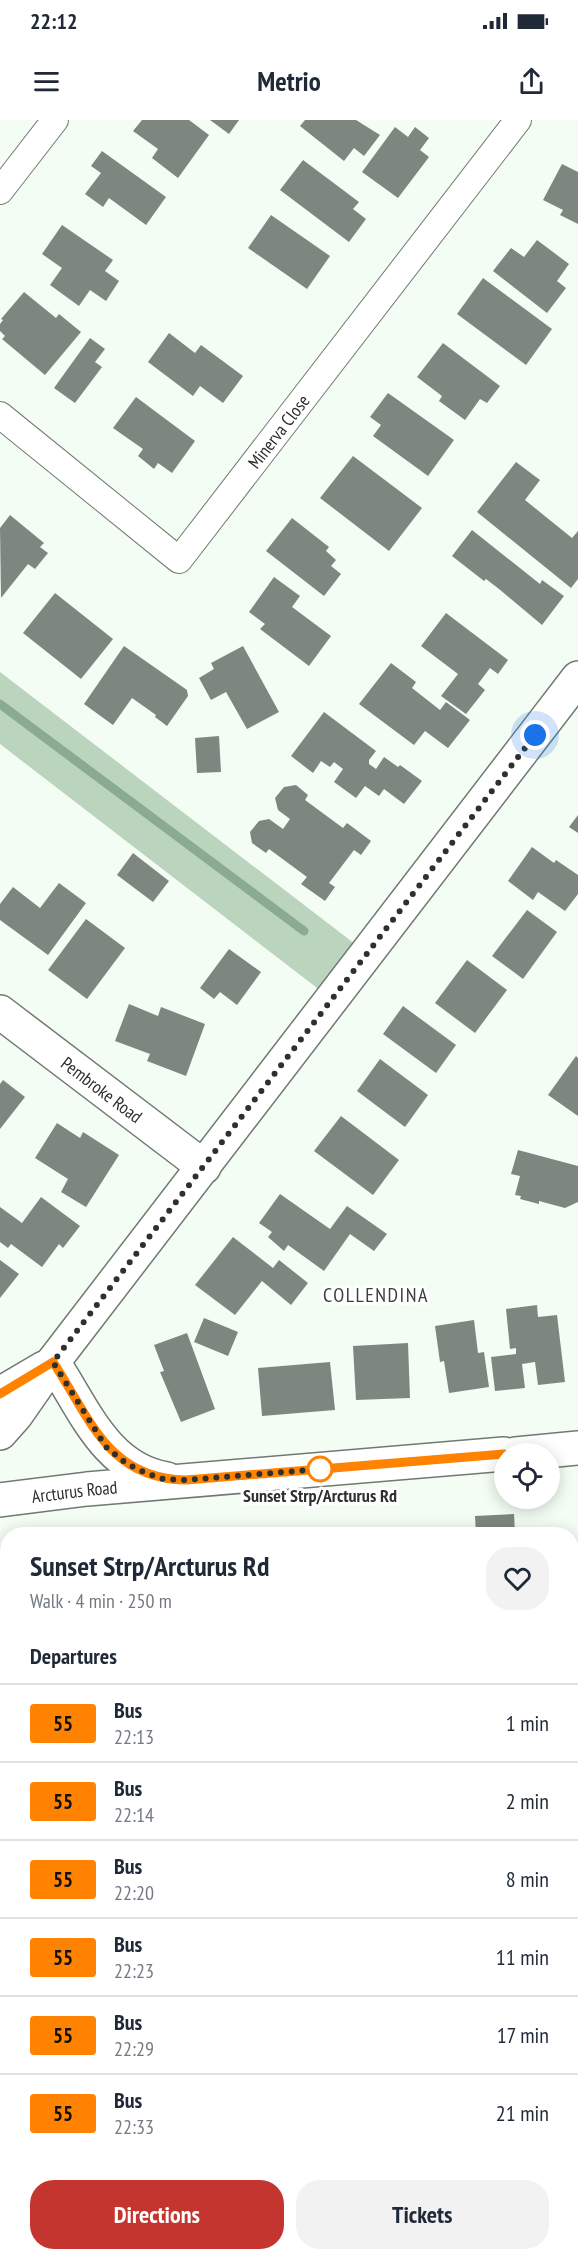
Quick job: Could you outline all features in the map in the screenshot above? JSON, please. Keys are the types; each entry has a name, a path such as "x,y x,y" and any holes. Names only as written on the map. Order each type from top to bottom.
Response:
{"street":[{"path":"0,191 55,120"},
{"name":"Minerva Close","path":"0,415 179,560 518,120"},
{"path":"0,1433 578,678"},
{"name":"Pembroke Road","path":"0,1012 204,1167"},
{"path":"0,1394 53,1362"},
{"name":"Arcturus Road","path":"53,1362 106,1447 127,1464 155,1476 186,1480"},
{"path":"560,1450 578,1448"},
{"name":"Arcturus Road","path":"0,1500 186,1480 494,1455"}],"green space":[{"path":"0,672 355,944 321,991 0,744"}],"building":[{"path":"142,120 189,120 209,135 178,178 152,158 158,149 133,131"},
{"path":"210,120 239,120 229,134"},
{"path":"305,120 356,120 380,135 364,156 354,148 344,161 300,126"},
{"path":"395,127 408,137 415,127 429,138 420,150 429,157 398,198 362,172"},
{"path":"102,151 166,197 146,225 109,198 103,207 85,194 101,173 91,166"},
{"path":"303,160 359,202 353,209 366,219 349,242 280,190"},
{"path":"562,164 578,172 578,224 560,215 563,210 543,200"},
{"path":"271,215 330,256 307,289 248,248"},
{"path":"62,225 113,260 105,271 119,281 106,301 90,290 79,306 50,285 62,268 42,254"},
{"path":"537,240 569,264 557,281 566,288 547,313 493,271 511,248 524,257"},
{"path":"483,278 552,329 526,365 457,314"},
{"path":"24,292 56,318 59,314 81,332 45,375 2,339 5,336 0,331 0,324 3,320 1,319"},
{"path":"169,333 195,353 201,345 243,376 223,403 200,386 193,396 148,362"},
{"path":"90,338 105,349 95,362 102,367 75,403 54,388"},
{"path":"443,343 500,386 487,403 480,399 465,420 439,401 442,396 417,377"},
{"path":"388,393 454,440 428,476 373,436 381,425 370,417"},
{"path":"136,397 195,441 172,473 158,463 154,469 138,456 143,449 113,428"},
{"path":"353,456 422,508 389,551 320,498"},
{"path":"516,462 540,480 525,500 572,538 578,531 578,579 571,588 477,512"},
{"path":"10,515 44,543 40,547 48,553 35,569 28,564 1,598 0,528"},
{"path":"292,518 329,547 326,551 336,560 331,566 341,574 324,596 266,551"},
{"path":"472,530 540,584 542,580 564,596 542,625 486,579 484,581 452,556"},
{"path":"274,577 300,596 292,607 331,636 309,666 260,629 265,624 249,612"},
{"path":"55,593 113,639 81,679 23,633"},
{"path":"446,613 508,660 498,674 490,668 478,684 485,690 466,714 441,696 458,674 421,646"},
{"path":"124,646 187,690 188,696 167,726 132,698 113,725 84,704"},
{"path":"243,646 279,712 247,729 226,692 211,700 199,678 214,669 211,663"},
{"path":"391,663 416,682 412,688 440,710 446,702 470,720 448,748 425,731 414,745 359,704"},
{"path":"324,712 376,751 369,760 369,764 376,769 384,757 422,781 404,804 384,789 379,796 365,786 356,798 334,782 343,769 334,762 330,767 321,761 313,773 291,756"},
{"path":"219,736 221,772 197,773 195,738"},
{"path":"296,785 308,795 305,800 343,828 347,823 371,841 361,855 354,850 329,883 335,887 325,901 301,884 307,877 269,849 266,853 252,843 250,832 259,821 269,819 283,829 290,819 278,810 275,798 284,787"},
{"path":"578,815 578,833 569,827"},
{"path":"532,847 554,863 556,860 578,875 578,894 565,911 538,892 533,900 508,881"},
{"path":"133,853 169,881 153,902 117,875"},
{"path":"59,883 86,903 48,955 0,920 0,904 13,887 40,908"},
{"path":"527,910 557,932 523,979 492,956"},
{"path":"86,919 125,948 87,999 48,970"},
{"path":"229,949 261,972 237,1005 220,992 214,999 200,988"},
{"path":"467,960 507,990 475,1033 435,1003"},
{"path":"129,1004 158,1016 161,1007 205,1024 186,1076 147,1061 150,1054 115,1041"},
{"path":"403,1006 456,1045 436,1073 383,1034"},
{"path":"576,1056 578,1058 578,1116 548,1095"},
{"path":"380,1059 428,1095 405,1127 357,1091"},
{"path":"3,1080 25,1097 0,1129 0,1084"},
{"path":"341,1116 399,1160 373,1195 314,1151"},
{"path":"57,1123 80,1138 83,1132 119,1155 86,1207 61,1192 68,1179 35,1158"},
{"path":"518,1150 578,1166 578,1202 565,1208 539,1201 539,1204 520,1199 521,1196 515,1195 520,1176 511,1174"},
{"path":"280,1194 330,1229 347,1206 387,1234 374,1251 350,1234 324,1271 288,1245 284,1251 268,1237 272,1232 259,1223"},
{"path":"41,1197 80,1226 63,1248 59,1244 42,1267 11,1244 8,1248 0,1242 0,1207 22,1223"},
{"path":"233,1237 273,1268 279,1260 308,1283 291,1305 262,1281 235,1315 195,1285"},
{"path":"0,1260 19,1274 0,1298"},
{"path":"537,1305 538,1317 557,1315 565,1382 538,1385 535,1362 522,1364 525,1388 495,1391 491,1357 516,1354 516,1348 510,1349 506,1309"},
{"path":"204,1318 238,1332 228,1356 194,1342"},
{"path":"474,1320 478,1353 484,1352 489,1387 449,1393 444,1361 440,1362 435,1326"},
{"path":"187,1333 215,1409 181,1422 160,1372 164,1371 154,1345"},
{"path":"408,1343 410,1398 356,1400 353,1346"},
{"path":"330,1362 335,1410 262,1416 258,1368"},
{"path":"514,1514 515,1527 476,1527 475,1516"}],"waterway":[{"path":"0,704 304,931"}],"bus line":[{"name":"55","path":"0,1394 53,1362 106,1447 127,1464 163,1479 186,1480 494,1455"}],"place":[{"name":"Sunset Strp/Arcturus Rd","path":"320,1469"}],"district":[{"name":"COLLENDINA","path":"376,1295"}],"route":[{"path":"320,1469 322,1469 186,1480 163,1479 146,1473 127,1464 106,1447 53,1362 535,735"}]}
